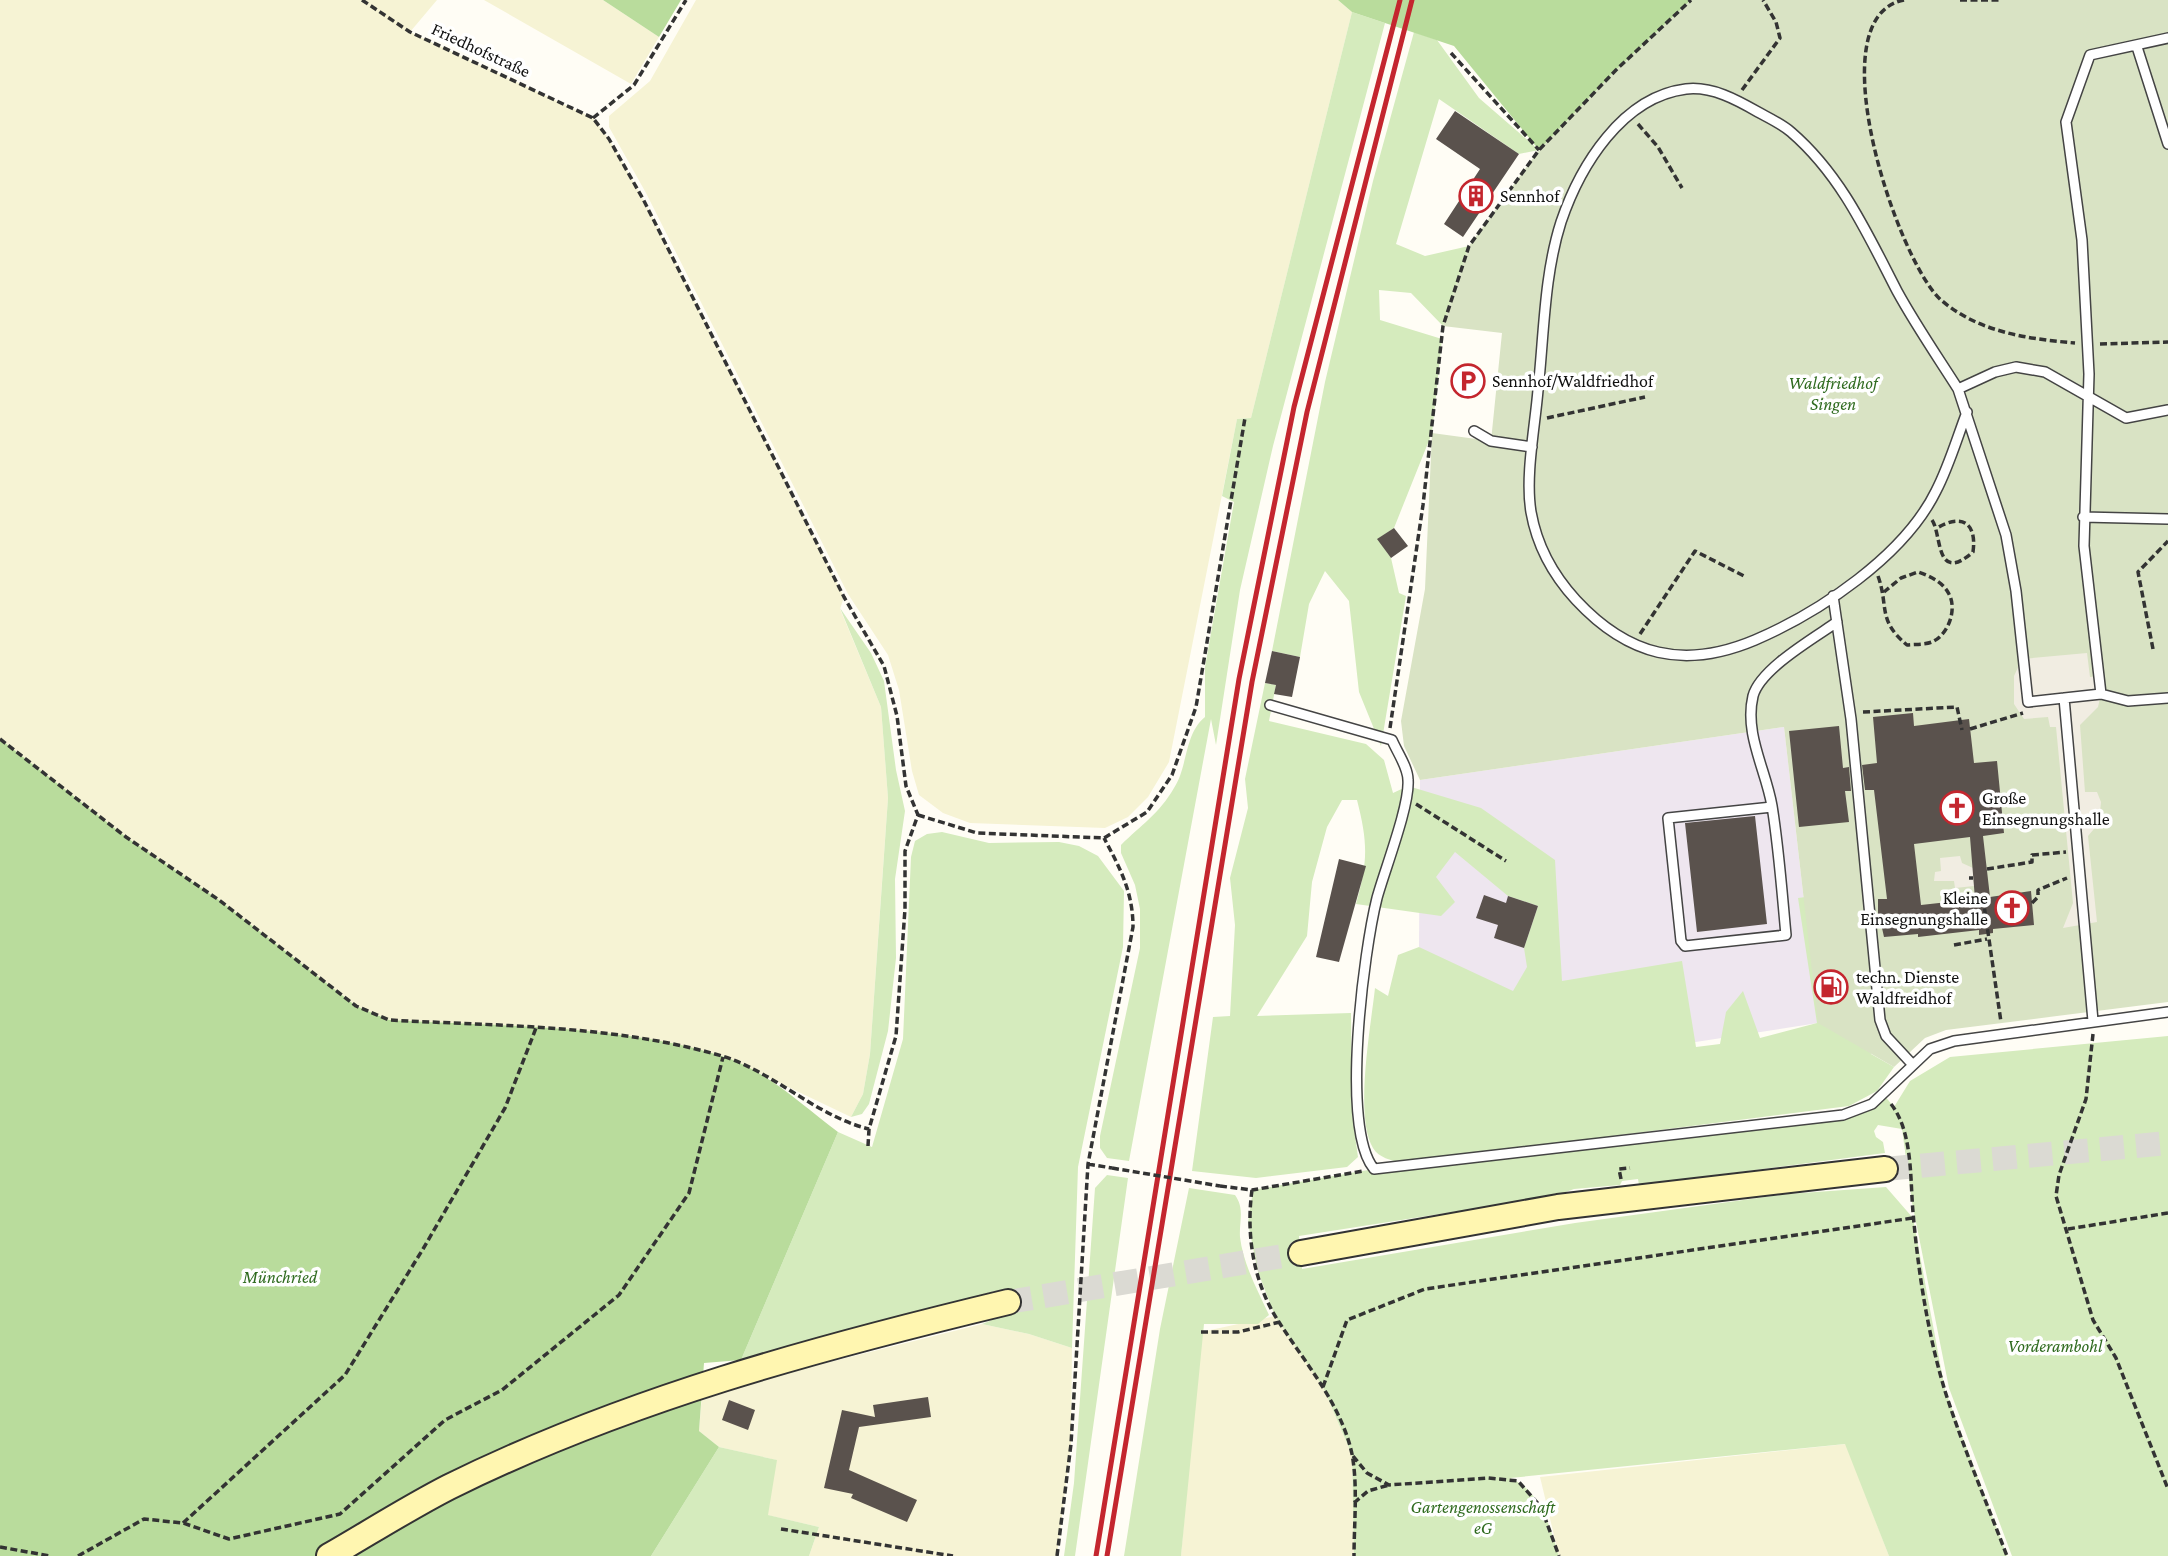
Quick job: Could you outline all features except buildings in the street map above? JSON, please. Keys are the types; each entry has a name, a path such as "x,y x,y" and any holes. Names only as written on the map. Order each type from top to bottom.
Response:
{"main road":[{"path":"1301,1253 1558,1208 1885,1169"},
{"path":"329,1556 448,1488 609,1418 711,1382 839,1343 1009,1302"}],"lane":[{"path":"2101,694 2083,517 2088,394 2082,240 2066,122 2090,55 2137,47 2168,38"},
{"path":"2137,47 2168,144"},
{"path":"1967,412 1935,494 1910,530 1874,565 1833,597 1779,630 1731,650 1697,656 1675,655 1633,644 1609,633 1560,583 1544,555 1531,510 1532,447 1550,282 1562,222 1584,170 1628,115 1654,99 1687,89 1719,93 1788,130 1818,158 1852,203 1898,293 1958,389 1967,412 2006,535 2016,591 2028,702 2101,694 2127,701 2168,698"},
{"path":"1958,389 1995,372 2016,367 2045,373 2088,394 2126,418 2168,410"},
{"path":"1474,431 1491,441 1532,447"},
{"path":"2083,517 2168,519"},
{"path":"1833,597 1851,713 1880,1020 1886,1036 1913,1065"},
{"path":"1772,807 1668,818 1681,941 1685,946 1786,935 1772,807 1764,766 1755,748 1753,695 1765,676 1837,622"},
{"path":"2064,698 2092,1021"},
{"path":"1270,705 1392,740 1408,776 1406,797 1377,900 1366,952 1358,1026 1357,1092 1362,1137 1366,1160 1374,1169 1843,1115 1872,1104 1930,1049 1954,1041 2168,1012"}],"path":[{"name":"Friedhofstraße","path":"362,0 410,32 593,118"},
{"path":"687,0 634,85 593,118 609,139 643,200 844,597 884,666 897,716 906,786 918,815 905,851 905,909 896,1036 869,1129 868,1146"},
{"path":"1392,740 1390,719 1423,505 1443,326 1469,246 1539,150 1616,70 1691,0"},
{"path":"1735,100 1780,38 1776,22 1763,0"},
{"path":"1904,0 1898,1 1878,17 1868,34 1862,65 1869,120 1905,244 1925,281 1939,299 1958,313 2010,334 2087,344 2168,342"},
{"path":"1960,0 2002,0"},
{"path":"1451,53 1539,150"},
{"path":"1628,115 1658,147 1682,188"},
{"path":"1535,421 1567,411 1645,397"},
{"path":"918,815 976,833 1104,838 1132,823 1158,800 1172,775 1196,707 1245,418"},
{"path":"1924,509 1937,528 1936,541 1941,556 1950,561 1963,561 1973,552 1976,536 1972,527 1962,522 1948,521 1937,528"},
{"path":"2153,649 2138,572 2168,541"},
{"path":"1633,644 1695,551 1744,576"},
{"path":"1874,565 1884,592 1882,608 1890,631 1907,645 1933,642 1946,631 1952,614 1950,594 1935,579 1918,572 1901,578 1884,592"},
{"path":"1970,729 2022,716 2028,702"},
{"path":"1851,713 1957,707 1962,730"},
{"path":"0,739 126,837 219,900 356,1006 389,1020 536,1028 631,1038 723,1056 762,1074 850,1125 869,1129"},
{"path":"1406,797 1506,861"},
{"path":"1057,1556 1071,1444 1088,1164 1133,927 1133,902 1127,882 1104,838"},
{"path":"1987,869 2032,862 2032,855 2078,850"},
{"path":"2032,903 2038,897 2038,890 2057,881 2080,877"},
{"path":"1983,898 2003,1034"},
{"path":"1954,944 1987,939"},
{"path":"2092,1021 2087,1099 2059,1175 2056,1196 2093,1320 2116,1358 2168,1489"},
{"path":"183,1523 345,1376 505,1108 536,1028"},
{"path":"78,1556 144,1519 183,1523 229,1539 340,1514 445,1420 502,1390 619,1295 690,1193 723,1056"},
{"path":"1883,1094 1894,1107 1903,1129 1913,1218 1931,1328 1945,1390 2007,1556"},
{"path":"1088,1164 1252,1190 1374,1169"},
{"path":"1252,1190 1248,1223 1257,1272 1280,1322 1323,1387 1352,1455 1367,1473 1389,1485"},
{"path":"2068,1229 2168,1213"},
{"path":"1323,1387 1347,1320 1425,1289 1913,1218"},
{"path":"1201,1332 1238,1332 1280,1322"},
{"path":"1352,1455 1354,1556"},
{"path":"1353,1503 1368,1491 1389,1485 1488,1478 1518,1481 1541,1507 1559,1556"},
{"path":"781,1529 953,1556"},
{"path":"0,1547 50,1556"}],"shaded area":[{"path":"0,0 437,0 410,32 593,118 609,139 643,199 844,597 840,609 881,707 888,798 870,1054 863,1094 851,1117 723,1056 631,1038 389,1020 356,1006 219,900 126,837 0,739"},
{"path":"484,0 603,0 659,37 631,84"},
{"path":"696,0 1338,0 1352,12 1251,418 1237,419 1169,762 1148,797 1128,817 1105,828 970,823 943,813 919,795 912,771 899,690 888,655 848,594 646,193 609,127 609,116 650,81"},
{"path":"2087,653 2090,677 2099,676 2101,694 2098,707 2080,725 2085,792 2097,792 2101,802 2099,823 2088,836 2097,922 2063,928 2073,903 2056,727 2050,727 2048,717 2024,719 2014,704 2014,676 2022,659"},
{"path":"1784,727 1818,1023 1566,1062 1419,947 1420,780"},
{"path":"1960,856 1962,863 1973,868 1974,886 1955,888 1954,881 1934,881 1935,872 1941,871 1940,858"},
{"path":"1275,1316 1323,1387 1352,1455 1354,1556 1181,1556 1201,1332"},
{"path":"982,1324 1029,1334 1072,1348 1071,1444 1057,1556 809,1556 819,1527 767,1515 776,1460 719,1447 699,1431 702,1394"},
{"path":"1846,1444 1889,1556 1559,1556 1540,1477"}],"green space":[{"path":"603,0 681,0 659,37"},
{"path":"1338,0 1691,0 1616,70 1539,150 1454,46 1352,12"},
{"name":"Waldfriedhof Singen","path":"1691,0 2168,0 2168,1002 1946,1030 1925,1038 1894,1067 1818,1023 1784,727 1420,780 1404,746 1401,721 1425,589 1432,433 1491,441 1502,333 1443,326 1469,246 1539,150 1616,70"},
{"path":"1352,12 1385,23 1273,446 1240,590 1216,745 1211,719 1129,1161 1107,1158 1100,1148 1100,1136 1140,948 1140,909 1135,885 1121,853 1121,845 1168,797 1182,770 1193,732 1205,717 1205,667 1234,502 1222,496 1237,419 1251,418"},
{"path":"1414,32 1437,40 1479,98 1539,150 1519,154 1439,99 1396,244 1425,256 1469,246 1443,326 1411,293 1379,290 1380,320 1442,339 1432,433 1394,528 1378,539 1391,558 1399,593 1406,596 1381,746 1359,692 1349,601 1325,571 1309,604 1300,657 1272,651 1325,382 1373,181"},
{"path":"840,608 871,653 884,681 896,770 905,811 895,879 896,958 888,1031 869,1104 862,1114 851,1117 863,1094 870,1054 888,798 881,707"},
{"path":"1265,683 1276,685 1269,721 1366,744 1384,760 1393,793 1408,786 1481,808 1555,860 1562,981 1682,961 1696,1047 1720,1044 1726,1012 1743,991 1760,1038 1817,1023 1798,898 1844,892 1871,1054 1894,1067 1877,1091 1849,1106 1401,1163 1386,1158 1373,1148 1367,1133 1365,1115 1365,1070 1375,988 1388,996 1398,955 1419,947 1513,991 1527,967 1524,948 1538,906 1508,896 1455,852 1436,877 1455,902 1441,916 1356,904 1363,876 1363,828 1357,800 1342,800 1327,827 1312,882 1307,936 1257,1016 1351,1013 1352,1114 1358,1157 1347,1167 1256,1178 1192,1171 1213,1017 1230,1016 1235,925 1230,878 1248,808 1245,779"},
{"name":"Münchried","path":"0,739 126,837 219,900 356,1006 389,1020 558,1029 643,1038 684,1046 722,1056 754,1070 838,1132 741,1360 704,1363 699,1431 719,1447 651,1556 0,1556"},
{"path":"942,832 989,843 1059,842 1079,846 1098,856 1124,891 1123,947 1078,1167 1072,1348 1029,1334 982,1324 1002,1316 1008,1302 995,1291 741,1360 838,1132 872,1147 903,1039 911,857 915,841 927,834"},
{"path":"2168,1036 2168,1556 2012,1556 1949,1388 1912,1202 1902,1129 1878,1125 1874,1131 1876,1137 1883,1142 1885,1153 1639,1185 1638,1179 1622,1181 1620,1185 1574,1189 1555,1196 1299,1236 1302,1269 1575,1223 1788,1194 1886,1187 1913,1218 1945,1390 2007,1556 1889,1556 1845,1444 1510,1478 1529,1491 1536,1500 1547,1521 1559,1556 1354,1556 1352,1455 1323,1387 1275,1316 1258,1272 1248,1223 1253,1190 1374,1169 1843,1115 1883,1094 1894,1107 1910,1081 1950,1057"},
{"path":"1107,1175 1128,1178 1075,1556 1064,1556 1074,1483 1095,1188"},
{"path":"1189,1188 1235,1195 1241,1210 1240,1237 1244,1257 1269,1315 1258,1324 1204,1324 1181,1556 1124,1556 1160,1329"},
{"path":"719,1447 777,1460 768,1515 819,1527 809,1556 651,1556"}],"tunnel":[{"path":"1885,1169 2168,1143"},
{"path":"1008,1302 1301,1253"}],"railway":[{"path":"1096,1556 1239,679 1294,407 1400,0"},
{"path":"1107,1556 1252,682 1307,412 1412,0"}],"place":[{"name":"Sennhof","path":"1476,196"},
{"name":"Sennhof/Waldfriedhof","path":"1468,381"},
{"name":"Große Einsegnungshalle","path":"1957,808"},
{"name":"Kleine Einsegnungshalle","path":"2012,908"},
{"name":"techn. Dienste Waldfreidhof","path":"1831,987"}],"park label":[{"name":"Vorderambohl","path":"2055,1346"},
{"name":"Gartengenossenschaft eG","path":"1483,1517"}]}
